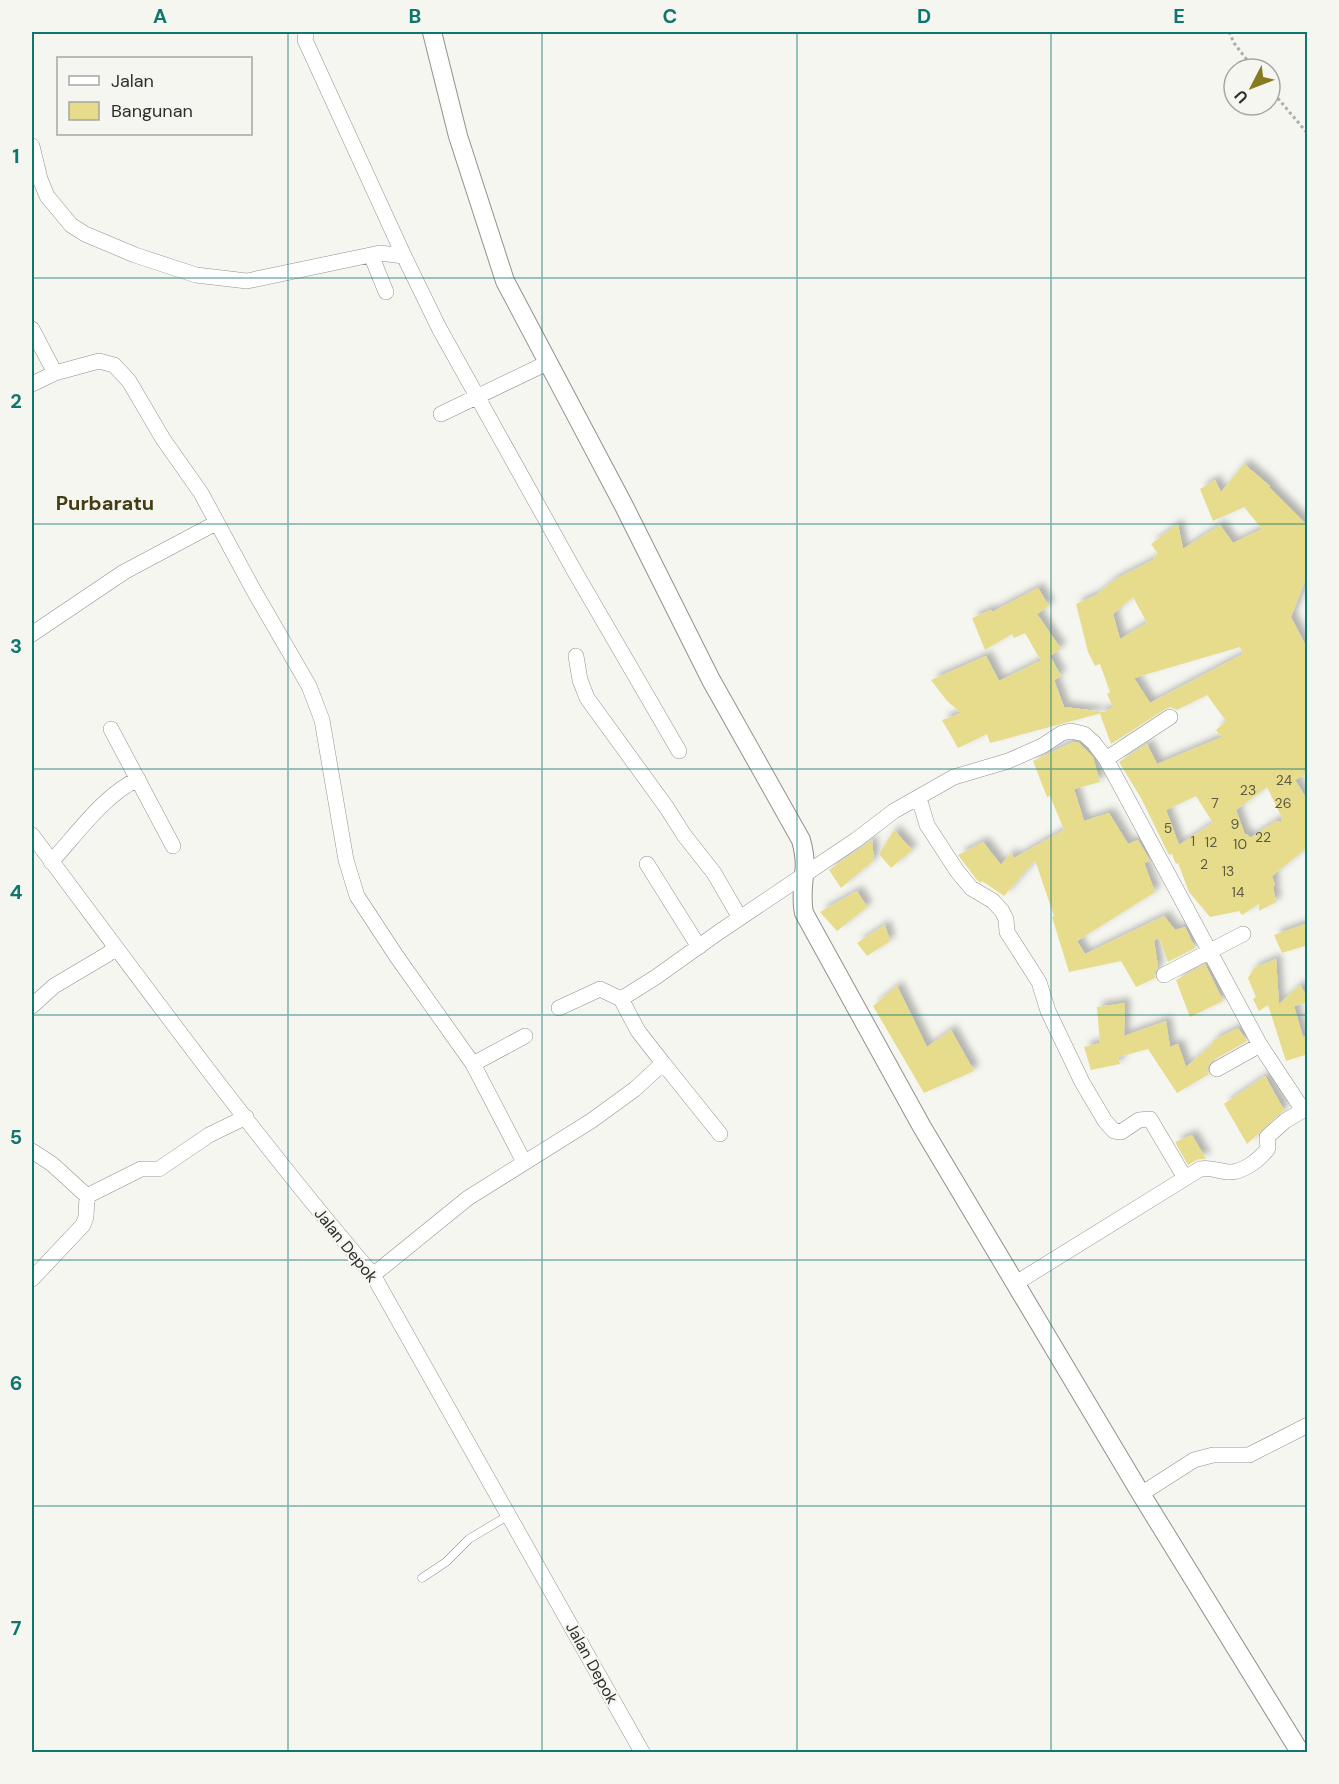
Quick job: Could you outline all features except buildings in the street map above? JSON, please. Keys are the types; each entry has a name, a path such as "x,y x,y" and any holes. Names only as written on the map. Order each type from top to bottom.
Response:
{"street":[{"path":"306,32 305,40 404,256 473,399 679,752"},
{"path":"432,32 458,136 499,265 547,363 624,506 711,680 801,840 804,857 801,891 804,913 922,1127 1141,1494 1300,1752"},
{"path":"32,146 40,179 47,196 71,225 85,234 135,255 196,275 235,281 255,281 374,261 384,253 404,256"},
{"path":"374,261 386,292"},
{"path":"32,329 55,373"},
{"path":"32,384 55,373 99,361 114,365 129,381 163,439 201,493 309,686 316,703 330,757 346,860 357,896 473,1064 524,1162"},
{"path":"441,414 547,363"},
{"path":"32,634 124,572 216,523"},
{"path":"576,656 586,698 667,808 684,836 714,873 740,918"},
{"path":"1106,759 1170,717"},
{"path":"111,729 173,846"},
{"path":"621,999 856,840 894,811 954,777 1008,761 1042,746 1062,733 1071,731 1084,734 1106,759 1260,1045 1299,1104 1306,1108 1285,1121 1267,1137 1268,1148 1246,1167 1231,1172 1206,1168 1185,1178 1016,1283"},
{"path":"51,862 109,798 127,784 138,779"},
{"path":"919,798 927,825 957,871 971,888 993,901 1002,911 1006,919 1007,932 1039,982 1048,1011 1074,1066 1105,1121 1114,1131 1121,1132 1139,1120 1150,1119 1185,1178"},
{"name":"Jalan Depok","path":"32,835 246,1118 330,1226 373,1275 642,1752"},
{"path":"647,864 699,947"},
{"path":"1164,975 1243,934"},
{"path":"32,1006 54,986 108,954 115,947"},
{"path":"559,1008 600,989 621,999 638,1031 720,1134"},
{"path":"473,1064 525,1036"},
{"path":"1217,1069 1260,1045"},
{"path":"373,1275 468,1198 599,1116 635,1089 663,1063"},
{"path":"87,1196 141,1169 159,1169 210,1135 246,1118"},
{"path":"32,1151 52,1164 87,1196"},
{"path":"32,1278 83,1226 87,1196"},
{"path":"1141,1494 1194,1460 1213,1455 1250,1455 1308,1425"}],"lane":[{"path":"422,1578 446,1562 469,1539 509,1515"}],"path":[{"path":"1229,32 1245,57"},
{"path":"1282,103 1308,134"}],"district":[{"name":"Purbaratu","path":"105,503"}]}
